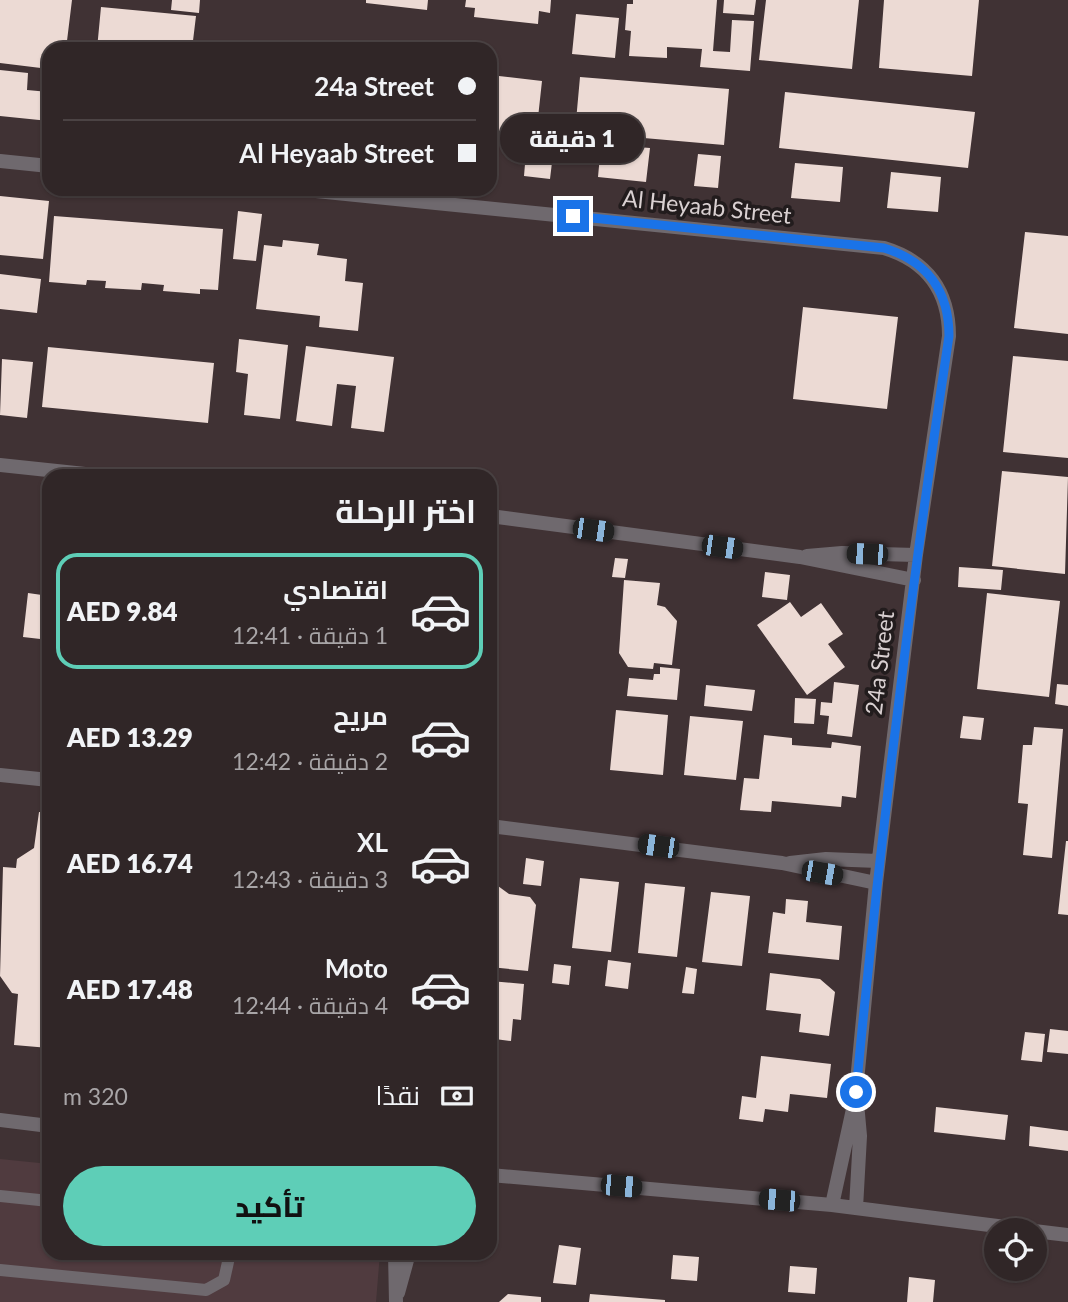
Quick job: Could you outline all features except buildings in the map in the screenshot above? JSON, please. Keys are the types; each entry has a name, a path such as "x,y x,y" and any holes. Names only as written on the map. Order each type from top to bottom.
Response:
{"street":[{"path":"0,161 42,165"},
{"name":"Al Heyaab Street","path":"365,196 870,247 905,254"},
{"name":"24a Street","path":"832,1205 856,1096 878,861 916,555 949,336 949,316 934,280 905,254"},
{"path":"0,466 42,470"},
{"path":"497,517 802,557 914,580"},
{"path":"802,557 842,553 916,555"},
{"path":"0,775 42,779"},
{"path":"497,827 786,863 876,883"},
{"path":"786,863 826,859 878,861"},
{"name":"24a Street","path":"856,1096 860,1136 856,1208"},
{"path":"0,1120 42,1125"},
{"path":"497,1176 832,1205 984,1225"},
{"path":"1047,1233 1068,1235"},
{"path":"395,1260 396,1300"},
{"path":"396,1300 408,1260"}],"lane":[{"path":"0,1196 42,1200"},
{"path":"0,1270 206,1290 223,1280 228,1260"}],"shaded area":[{"path":"0,1159 42,1163 42,1260 379,1260 376,1302 0,1302"}],"route":[{"path":"573,216 884,248 905,254 921,266 944,297 949,316 949,336 916,555 878,861 856,1092"}]}
